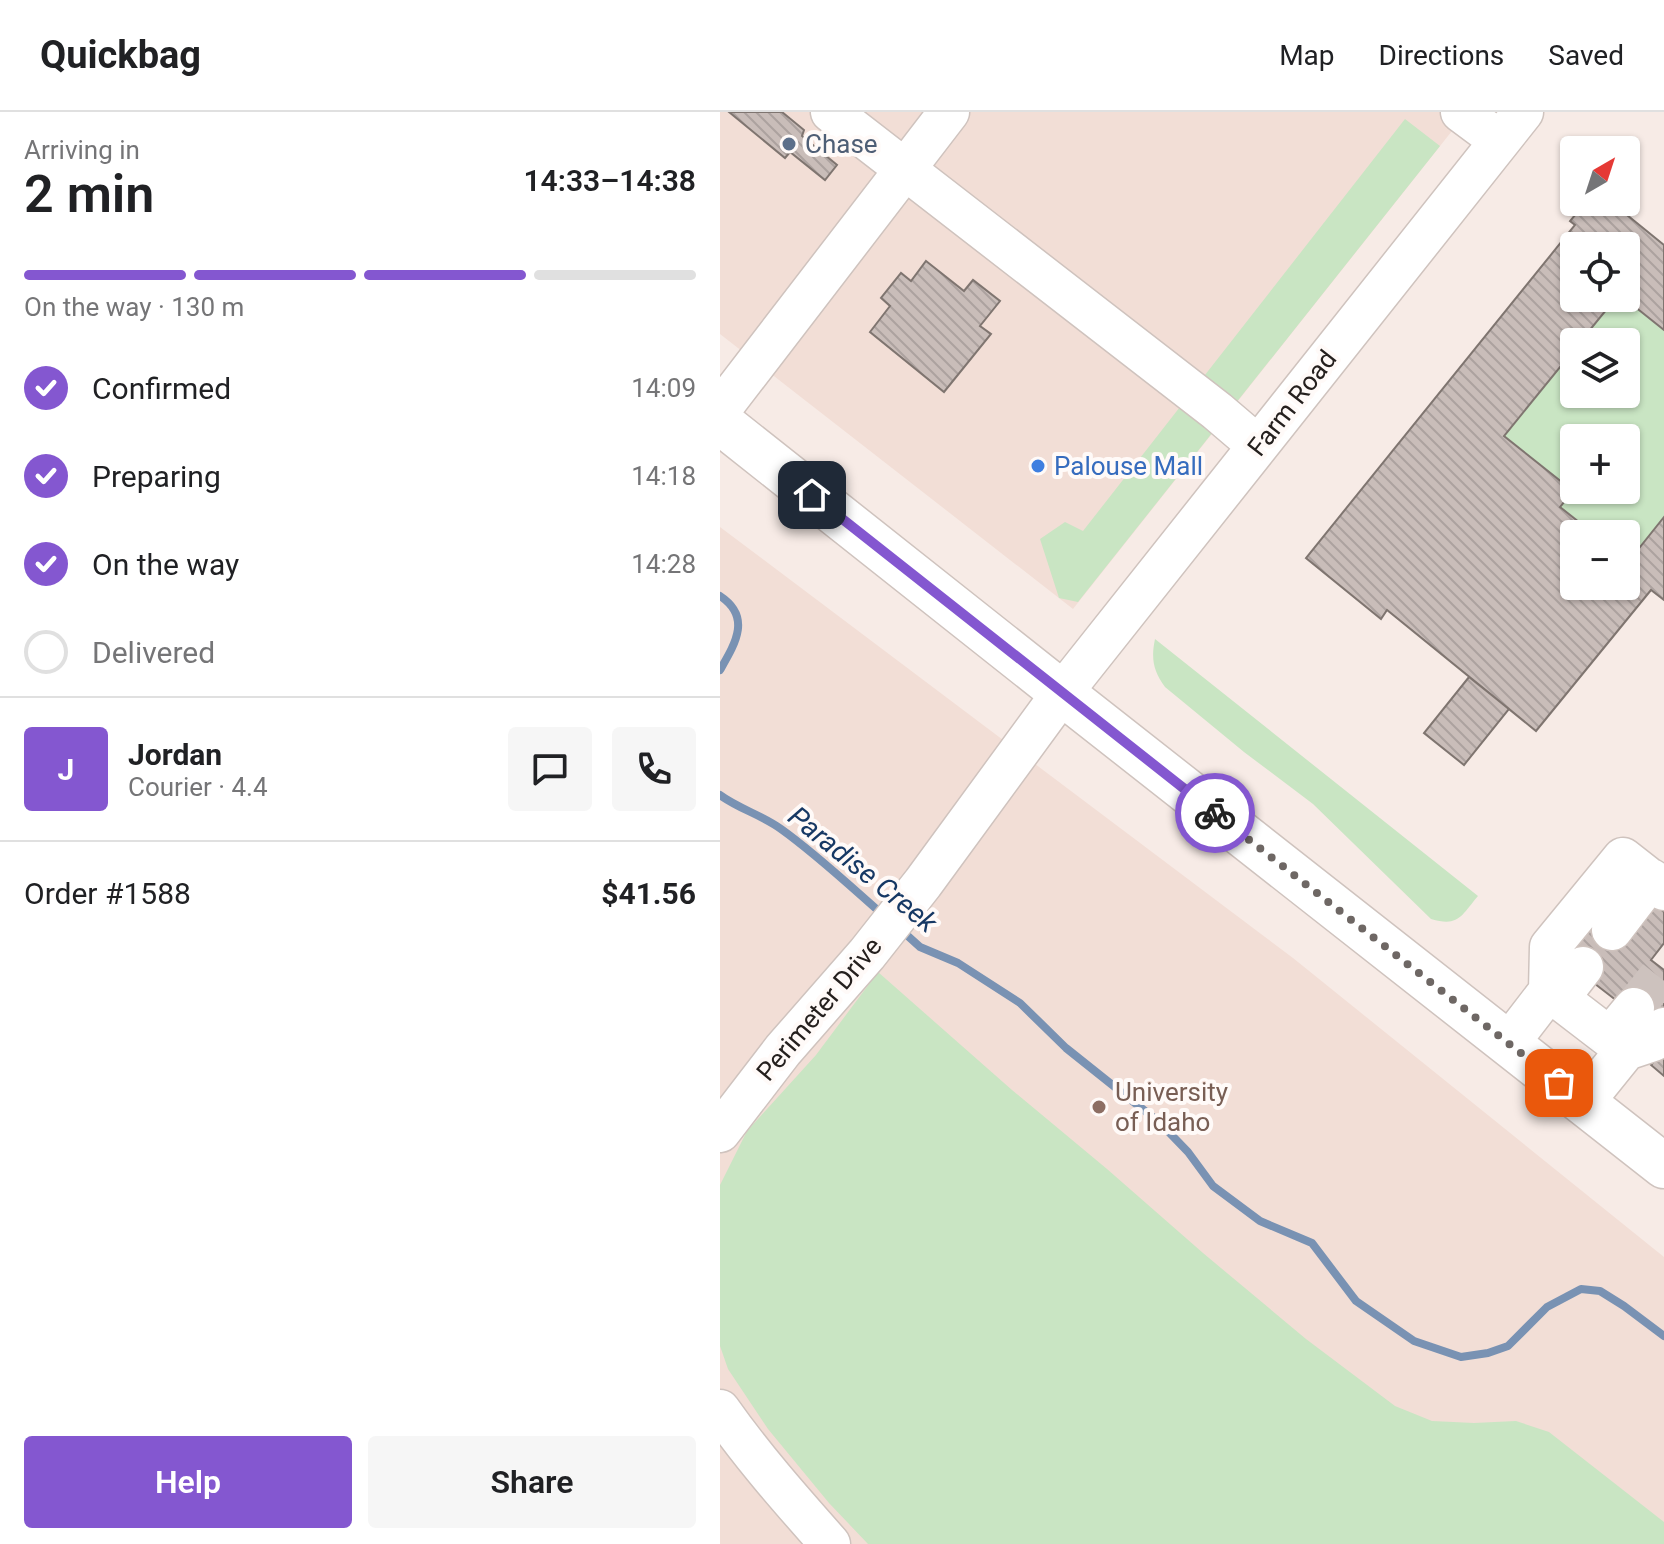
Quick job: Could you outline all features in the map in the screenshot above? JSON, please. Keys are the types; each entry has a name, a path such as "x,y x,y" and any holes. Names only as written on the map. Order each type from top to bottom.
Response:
{"main road":[{"path":"720,422 1664,1166"}],"street":[{"path":"831,112 1258,446"},
{"path":"720,410 949,112"},
{"path":"1461,112 1511,126"},
{"name":"Farm Road","path":"1062,693 1511,126"},
{"name":"Perimeter Drive","path":"720,1132 783,1050 867,954 923,883 1062,693"},
{"path":"1554,995 1550,947 1623,858 1657,885 1612,930"},
{"path":"1509,1043 1583,967"},
{"path":"1554,995 1634,1031 1584,1102"},
{"path":"720,1410 771,1477 830,1544"}],"shaded area":[{"name":"Palouse Mall","path":"720,112 1467,112 1073,609 720,334"},
{"name":"University of Idaho","path":"720,527 1293,958 1664,1257 1664,1544 720,1544"}],"green space":[{"path":"1405,119 1440,146 1078,602 1059,598 1040,539 1065,522 1083,531"},
{"path":"1640,311 1664,330 1664,517 1640,547 1640,520 1576,520 1560,507 1562,504 1640,504 1640,424 1560,424 1560,481 1504,436 1560,367 1560,408 1640,408 1640,328 1591,328 1605,312"},
{"path":"1155,639 1478,896 1463,914 1448,922 1431,919 1313,804 1165,687 1154,664"},
{"path":"878,972 1203,1253 1306,1339 1395,1406 1432,1421 1516,1421 1549,1432 1664,1522 1664,1544 868,1544 829,1503 768,1429 728,1369 720,1346 720,1185 747,1131 816,1055"}],"building":[{"name":"Chase","path":"729,112 782,112 804,130 802,136 837,165 825,180 790,152 785,158"},
{"path":"1574,216 1628,216 1664,245 1664,330 1640,311 1640,232 1569,232 1575,225 1570,221"},
{"path":"1560,244 1560,312 1605,312 1591,328 1560,328 1560,367 1504,436 1560,481 1560,504 1562,504 1560,507 1576,520 1560,520 1560,600 1640,600 1640,547 1664,517 1664,600 1651,590 1536,731 1387,610 1381,619 1306,558"},
{"path":"926,261 964,291 973,280 1000,301 980,326 991,334 944,392 870,332 890,306 881,298 901,273 911,281"},
{"path":"1469,677 1509,709 1464,765 1424,733"},
{"path":"1652,902 1664,912 1664,943 1651,960 1664,970 1664,1020 1617,1001 1590,980 1558,947 1587,911"},
{"path":"1664,1050 1664,1076 1651,1065"}],"waterway":[{"name":"Paradise Creek","path":"720,596 730,604 738,622 735,641 720,670"},
{"name":"Paradise Creek","path":"720,795 781,829 882,914"},
{"name":"Paradise Creek","path":"899,928 920,947 958,963 1020,1003 1066,1048 1160,1123 1188,1152 1213,1186 1260,1221 1312,1243 1356,1301 1414,1341 1461,1357 1488,1353 1508,1346 1547,1307 1581,1289 1600,1291 1664,1336"}],"tunnel":[{"path":"1634,1008 1664,970"}],"way so far":[{"path":"1215,813 1559,1083"}],"place":[{"name":"Chase","path":"789,144"},
{"name":"Palouse Mall","path":"1038,466"},
{"name":"University of Idaho","path":"1099,1107"}],"route":[{"path":"812,495 1215,813"}]}
